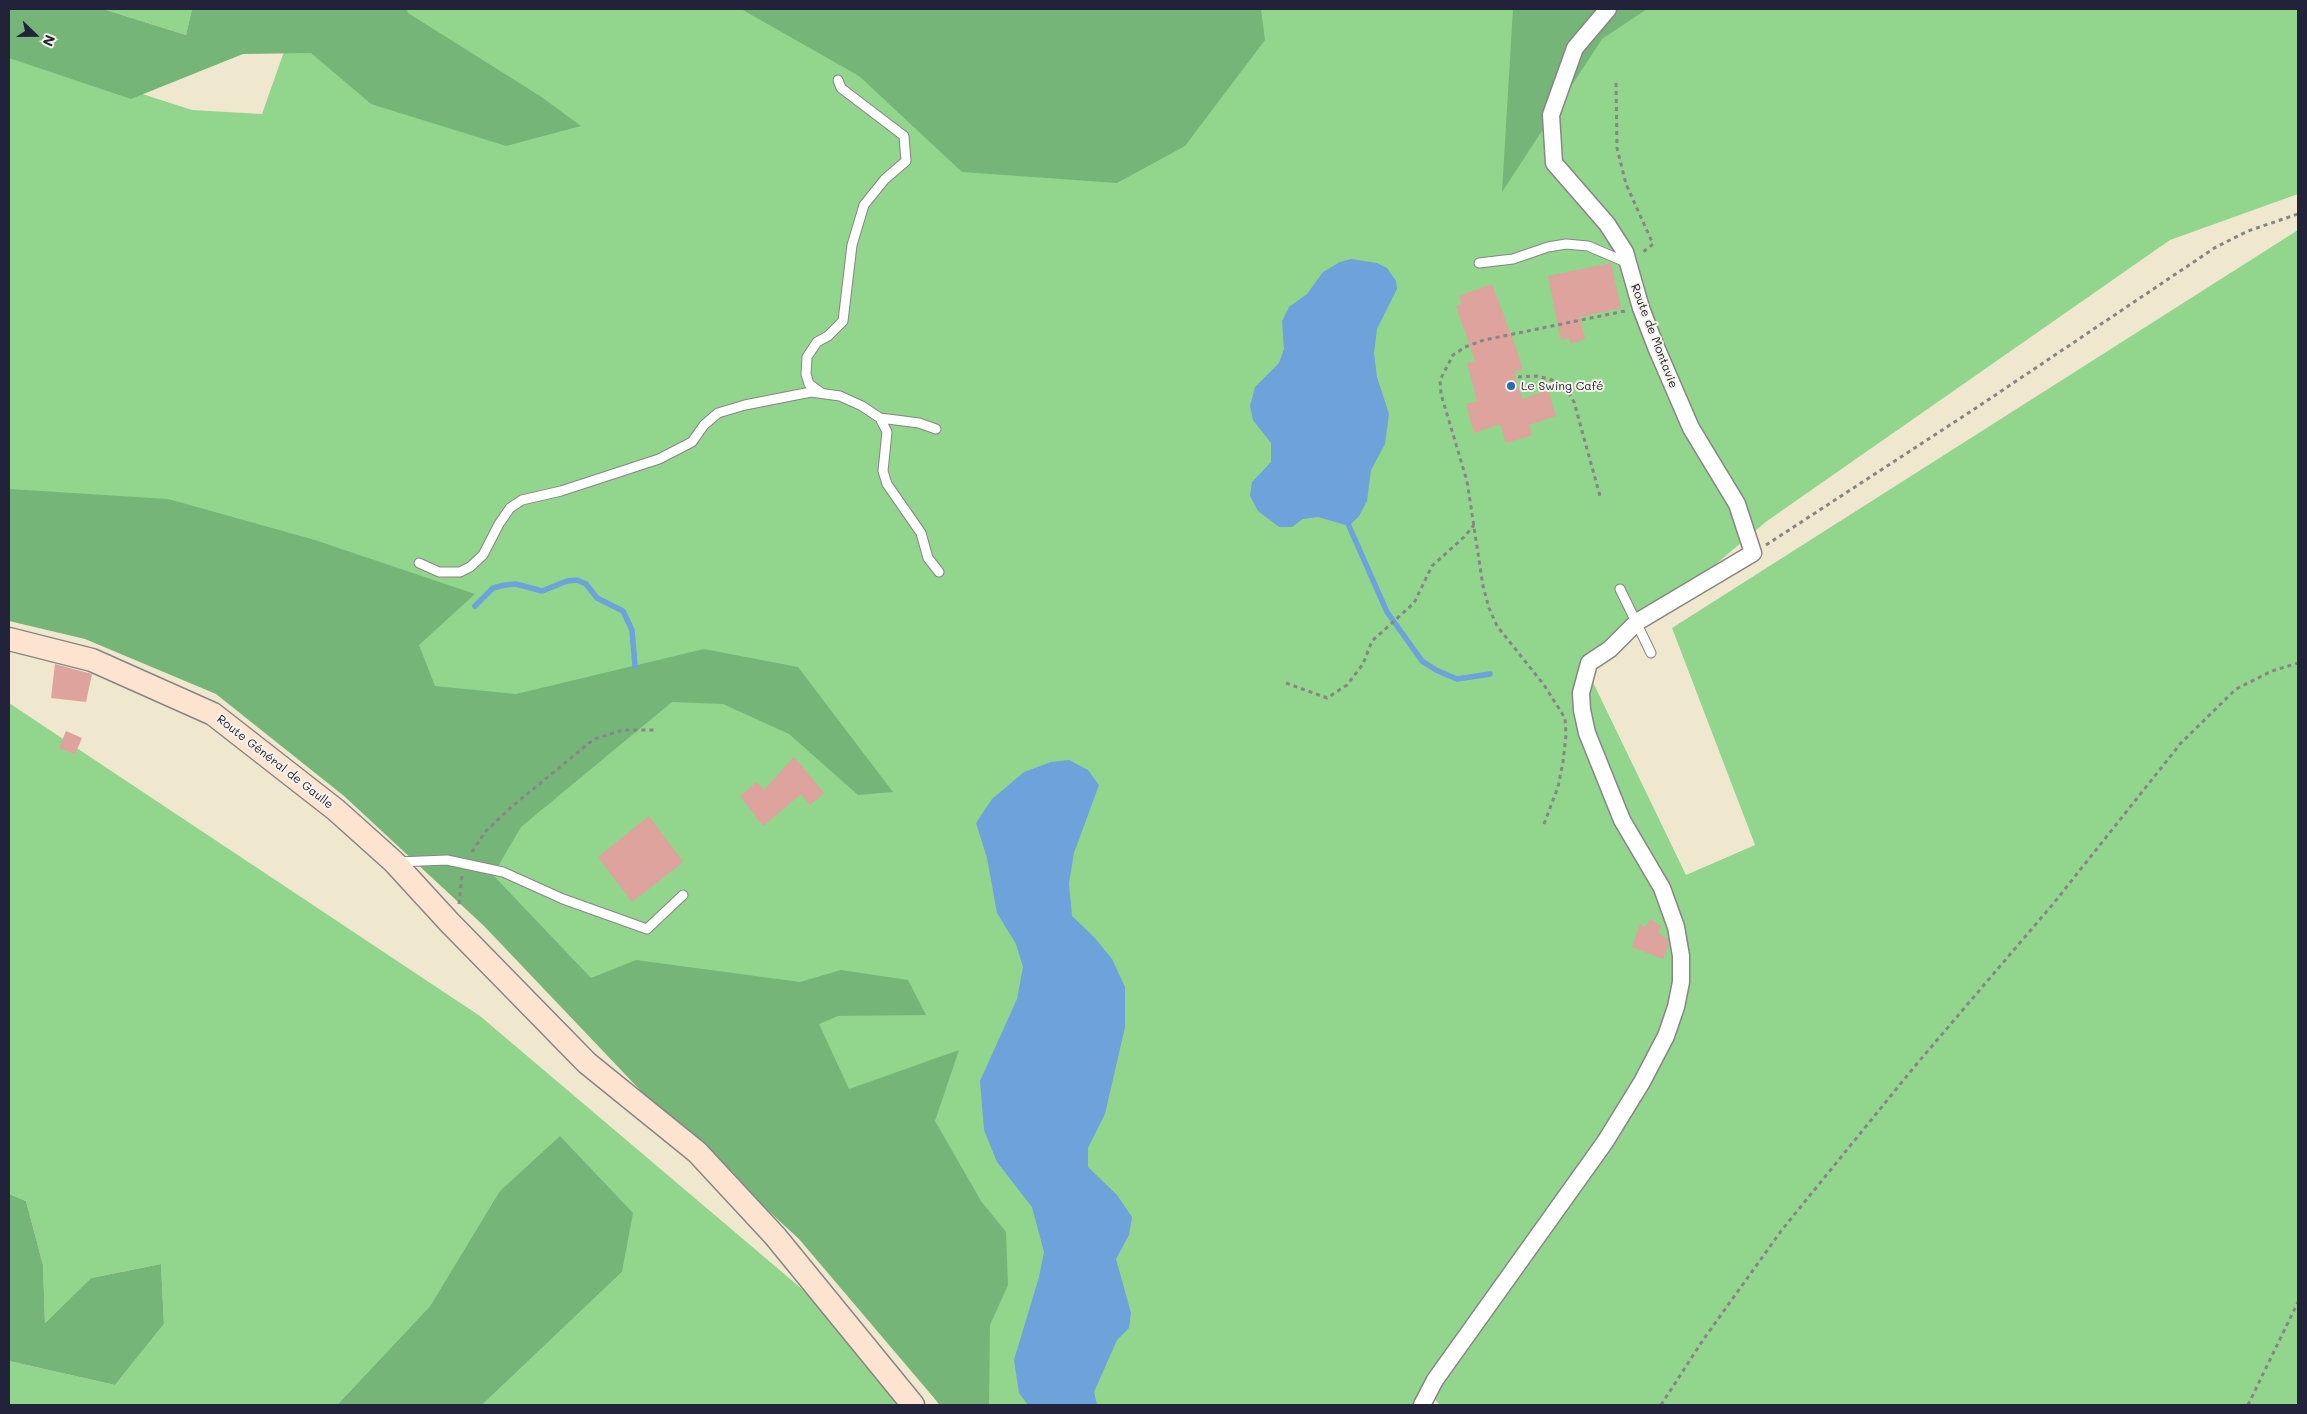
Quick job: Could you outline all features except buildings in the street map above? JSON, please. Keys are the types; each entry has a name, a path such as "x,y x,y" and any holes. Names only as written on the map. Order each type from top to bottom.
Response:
{"street":[{"name":"Route de Montavie","path":"1608,9 1575,48 1554,106 1551,115 1554,163 1607,224 1625,252 1641,308 1664,365 1691,428 1737,504 1753,553"},
{"path":"1422,1405 1440,1371 1605,1142 1646,1074 1666,1036 1676,1007 1681,982 1681,956 1676,927 1662,888 1622,820 1586,733 1582,710 1582,693 1588,663 1610,649 1637,622 1753,553"},
{"name":"Route Général de Gaulle","path":"9,639 92,660 213,714 336,810 394,862 456,930 587,1063 697,1152 775,1236 913,1405"}],"lane":[{"path":"823,394 809,384 806,374 807,357 817,342 828,336 843,321 852,245 864,206 885,180 906,161 904,136 840,88 838,80"},
{"path":"1479,263 1512,259 1548,247 1566,244 1588,246 1628,264"},
{"path":"419,563 439,572 460,572 470,567 483,555 499,524 510,508 522,500 561,491 659,459 692,442 704,425 718,412 811,392 840,396 862,406 880,418 919,423 936,429"},
{"path":"880,418 886,432 883,470 887,484 921,533 928,558 939,572"},
{"path":"1620,589 1652,653"},
{"path":"394,862 447,860 503,872 563,899 647,929 683,895"}],"path":[{"path":"1753,553 1976,408 2216,247 2248,231 2298,214"},
{"path":"1484,340 1464,347 1453,355 1440,380 1441,394 1467,481 1483,586 1498,626 1544,685 1565,718 1566,735 1563,762 1558,787 1544,824"},
{"path":"1518,377 1537,376 1552,380 1566,388 1574,402 1600,496"},
{"path":"1286,683 1299,686 1317,696 1327,698 1335,695 1357,673 1372,641 1414,603 1432,566 1474,525"},
{"path":"1661,1405 1703,1340 1781,1231 1915,1066 2053,904 2181,743 2236,689 2272,671 2298,663"},
{"path":"456,930 465,864 485,832 508,809 594,739 623,730 655,730"},
{"path":"2248,1405 2298,1302"}],"green space":[{"path":"9,9 103,9 186,35 192,9 407,9 408,13 540,96 581,126 506,146 371,104 311,53 243,54 131,99 9,58"},
{"path":"103,9 192,9 186,35"},
{"path":"299,9 2298,9 2298,194 2170,240 1767,521 1588,672 1686,875 1755,845 1672,628 2298,230 2298,1405 1440,1405 1431,1395 1428,1405 939,1405 772,1153 237,689 9,573 9,51 192,110 262,114"},
{"path":"741,9 1261,9 1265,40 1185,146 1117,183 962,172 859,76"},
{"path":"1513,9 1647,9 1602,39 1502,192"},
{"path":"9,489 168,499 315,540 475,594 419,645 435,686 516,694 704,649 798,667 893,792 858,795 789,734 723,704 672,702 521,827 493,875 591,978 636,960 800,982 841,970 908,980 926,1015 838,1016 819,1024 849,1089 959,1050 935,1121 981,1201 1006,1232 1008,1285 990,1325 989,1405 940,1405 799,1239 660,1111 484,926 344,796 216,694 85,639 9,621"},
{"path":"9,703 480,1016 815,1300 894,1396 898,1405 482,1405 622,1272 499,1192 430,1306 337,1405 9,1405 9,1361 115,1385 164,1324 161,1264 91,1278 45,1323 43,1265 26,1201 9,1194"},
{"path":"560,1136 633,1213 622,1272 482,1405 337,1405 430,1306 499,1192"},
{"path":"9,1194 26,1201 43,1265 45,1323 91,1278 161,1264 164,1324 115,1385 9,1361"}],"water":[{"path":"1351,259 1377,263 1387,268 1396,281 1397,289 1377,329 1374,353 1377,377 1389,414 1385,444 1371,470 1367,501 1359,516 1349,526 1318,517 1303,519 1292,527 1279,527 1258,511 1250,496 1252,482 1271,462 1271,443 1253,420 1250,406 1255,387 1279,363 1284,349 1282,321 1289,307 1307,294 1323,272 1340,262"},
{"path":"1069,760 1088,770 1099,785 1074,853 1069,883 1072,916 1094,937 1112,959 1125,987 1125,1027 1105,1114 1088,1148 1088,1167 1117,1195 1132,1217 1129,1235 1116,1259 1131,1313 1129,1328 1117,1340 1094,1392 1097,1405 1028,1405 1019,1393 1014,1360 1039,1277 1044,1252 1032,1207 997,1162 984,1130 980,1081 1017,999 1023,967 1016,944 997,913 987,858 976,823 992,799 1024,772 1051,762"}],"waterway":[{"path":"1349,526 1387,612 1422,661 1436,670 1457,679 1490,674"},
{"path":"475,606 493,588 516,584 542,591 567,581 577,580 586,584 597,598 623,611 632,630 635,666"}],"place":[{"name":"Le Swing Café","path":"1511,386"}]}
